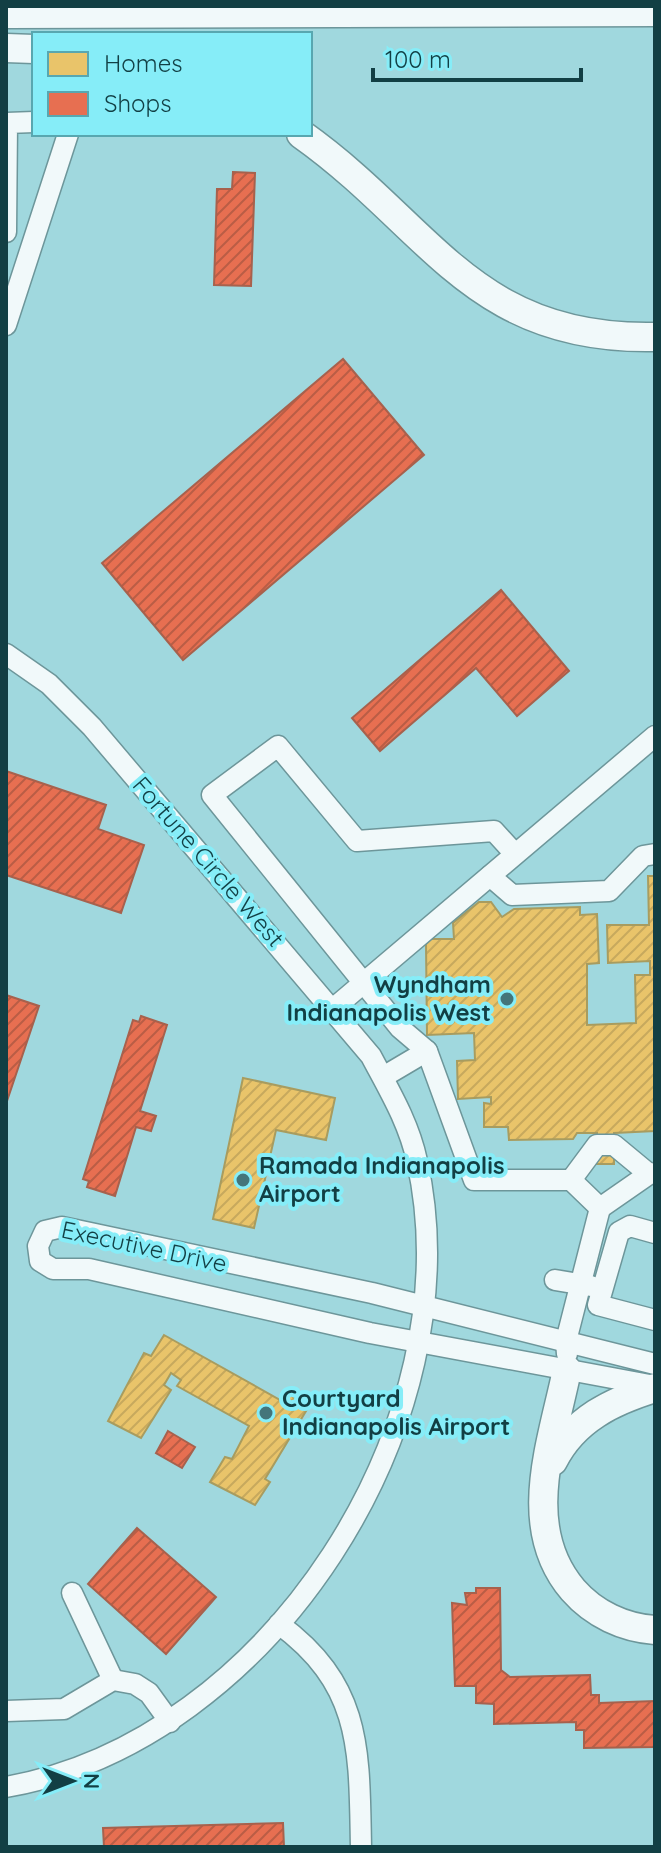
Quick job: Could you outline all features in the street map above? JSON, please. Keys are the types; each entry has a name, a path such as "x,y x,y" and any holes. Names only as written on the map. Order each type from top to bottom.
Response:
{"highway":[{"path":"6,14 655,12"},
{"path":"6,48 32,49"},
{"path":"304,136 354,175 444,263 484,294 528,317 563,327 652,338"},
{"path":"567,1370 544,1480 544,1532 552,1557 566,1582 581,1599 604,1615 628,1625 655,1630"},
{"path":"544,1480 561,1447 587,1420 619,1399 655,1387"}],"street":[{"path":"6,232 7,123 32,122"},
{"path":"6,325 10,296 67,136"},
{"name":"Fortune Circle West","path":"6,654 49,684 76,710 334,1008 383,1077 402,1114 418,1164 426,1222 423,1324 401,1415 371,1489 332,1554 279,1624 211,1690 170,1722 99,1761 47,1779 6,1787"},
{"path":"334,1008 655,736"},
{"path":"515,854 494,831 357,841 278,746 212,795 400,1028 427,1051 474,1180 571,1180 600,1208"},
{"path":"490,876 512,895 609,891 643,856 655,854"},
{"path":"383,1077 427,1051"},
{"path":"567,1370 566,1341 600,1208 652,1174 614,1145 597,1145 571,1180"},
{"name":"Executive Drive","path":"655,1364 566,1341 423,1324 89,1269 53,1269 40,1261 38,1246 43,1233 57,1226 423,1324 567,1370 655,1387"},
{"path":"655,1233 630,1226 619,1232 598,1305 655,1320"},
{"path":"555,1280 603,1288"},
{"path":"72,1593 113,1680"},
{"path":"279,1624 321,1661 347,1706 358,1750 361,1847"},
{"path":"6,1711 64,1709 113,1680 135,1684 149,1693 170,1722"}],"building: Homes":[{"name":"Wyndham Indianapolis West","path":"648,876 655,876 655,1131 614,1133 614,1164 597,1164 597,1133 577,1133 573,1139 509,1140 508,1127 484,1127 484,1103 491,1104 491,1097 458,1099 457,1061 475,1060 474,1033 427,1035 426,944 431,939 454,939 453,923 479,902 491,902 502,917 514,909 580,907 580,915 597,914 599,963 587,964 587,1025 636,1023 635,975 650,975 650,961 608,963 607,925 649,925"},
{"name":"Ramada Indianapolis Airport","path":"243,1078 335,1098 326,1140 276,1130 254,1228 213,1219"},
{"name":"Courtyard Indianapolis Airport","path":"164,1335 282,1401 286,1393 309,1406 265,1479 270,1482 255,1505 210,1482 225,1457 232,1459 249,1426 177,1386 181,1380 171,1373 164,1385 171,1390 141,1438 108,1421 144,1353 151,1356"}],"building: Shops":[{"path":"233,172 255,173 251,286 214,285 217,189 232,189"},
{"path":"343,359 424,455 183,660 102,563"},
{"path":"501,590 569,671 517,716 476,668 380,751 352,718"},
{"path":"6,771 106,805 98,829 144,845 121,913 6,875"},
{"path":"6,995 39,1006 6,1104"},
{"path":"141,1016 167,1025 140,1111 156,1116 151,1131 136,1127 115,1196 87,1187 89,1181 83,1179 133,1020 139,1022"},
{"path":"168,1431 195,1447 182,1468 156,1453"},
{"path":"137,1528 216,1597 166,1654 88,1584"},
{"path":"476,1588 500,1588 501,1670 510,1677 590,1675 591,1695 599,1695 599,1703 655,1701 655,1747 584,1748 584,1730 576,1730 576,1722 494,1724 494,1704 476,1703 476,1686 455,1686 452,1603 467,1605 465,1593 476,1593"},
{"path":"283,1823 284,1847 104,1847 103,1828"}],"place":[{"name":"Wyndham Indianapolis West","path":"507,999"},
{"name":"Ramada Indianapolis Airport","path":"243,1180"},
{"name":"Courtyard Indianapolis Airport","path":"266,1413"}]}
